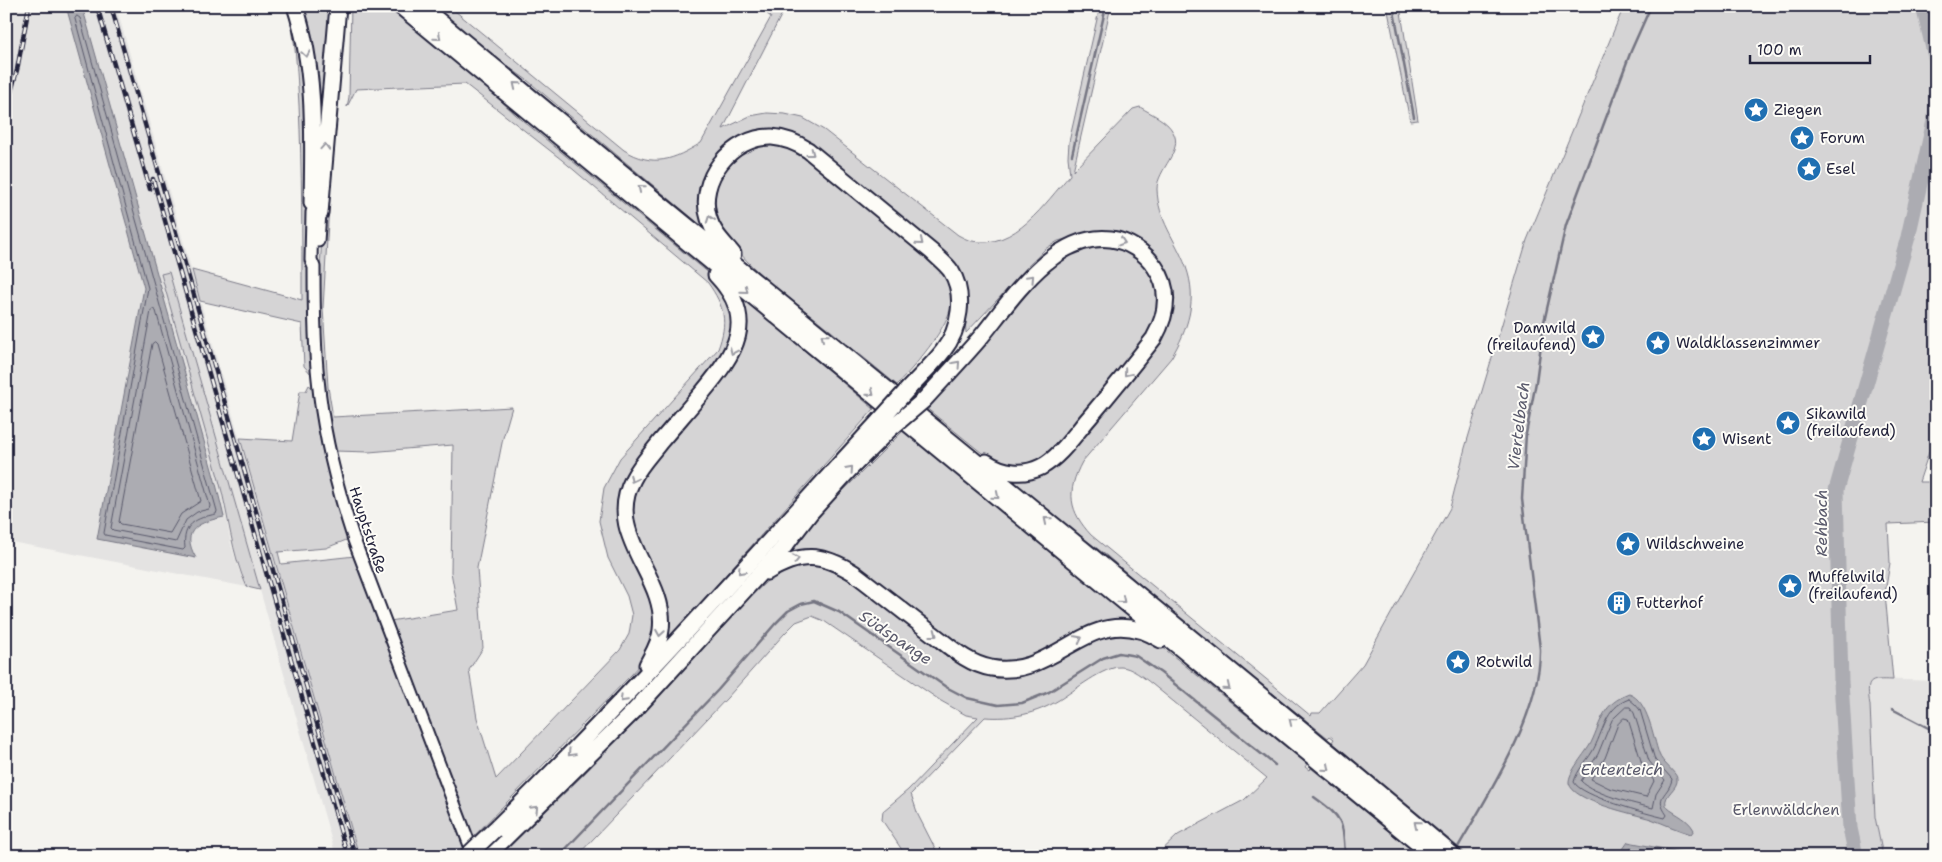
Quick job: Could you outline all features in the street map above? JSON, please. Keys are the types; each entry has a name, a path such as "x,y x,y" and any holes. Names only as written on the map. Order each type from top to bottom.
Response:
{"highway":[{"path":"296,6 305,50 310,91 316,213"},
{"path":"316,213 338,6"},
{"path":"400,6 1433,856"},
{"path":"421,6 1328,750 1454,856"},
{"path":"467,856 497,837 610,736 784,547 811,512 851,468 885,424 909,388 944,350 954,331 960,306 957,286 950,270 932,252 808,150 791,141 771,137 761,138 734,149 721,162 709,185 706,201 709,220 722,242 740,261 746,274"},
{"path":"487,856 497,837 556,770 885,424 924,400 1035,273 1060,252 1085,241 1097,239 1113,240 1128,244 1138,249 1154,265 1162,281 1166,302 1162,324 1154,338 1049,462 1031,470 1012,472 993,466 957,446"},
{"path":"641,680 658,643 662,622 656,596 627,529 626,496 638,470 726,363 735,347 738,336 738,316 733,297 727,287 694,248"},
{"path":"753,581 780,564 791,560 810,557 828,559 854,573 964,657 989,668 1014,670 1028,666 1089,634 1118,627 1135,628 1144,631 1171,648 1190,656"}],"main road":[{"name":"Hauptstraße","path":"316,213 311,260 314,267 314,322 318,380 329,448 340,494 352,535 474,856"}],"shaded area":[{"path":"6,6 116,6 359,856 336,856 169,272 161,274 220,482 231,544 239,570 247,587 6,541"},
{"path":"1875,679 1936,681 1936,856 1883,856 1875,817 1868,690 1870,682"}],"green space":[{"path":"287,6 292,6 306,76 308,300 312,375 304,366 302,324 200,301 192,270 302,300 299,105 294,43"},
{"path":"303,6 334,6 320,149 319,107 314,49"},
{"path":"351,6 390,6 468,70 516,115 719,282 734,315 730,350 625,482 640,574 656,615 653,644 644,661 631,675 473,837 390,621 458,610 451,572 453,445 369,452 335,451 324,383 320,332 320,273 325,204 329,205 323,308 328,387 333,417 512,407 503,438 477,568 483,648 469,670 477,718 496,779 620,650 629,634 632,615 627,596 608,558 599,521 604,488 620,458 718,349 723,331 723,315 718,300 708,283 562,160 465,84 356,89 347,107 349,97"},
{"name":"Erlenwäldchen","path":"430,6 449,6 624,150 645,159 663,160 681,154 701,143 771,17 757,6 786,6 723,129 750,116 767,113 803,118 824,130 958,235 972,241 988,242 1002,238 1028,222 1070,175 1069,142 1100,6 1111,6 1073,171 1133,109 1140,107 1163,121 1170,128 1175,139 1175,146 1158,182 1158,200 1160,211 1186,267 1191,291 1191,303 1182,336 1171,358 1082,462 1072,492 1074,509 1078,518 1091,535 1311,716 1312,713 1320,713 1363,664 1450,508 1465,448 1527,240 1624,6 1936,6 1936,431 1919,482 1936,482 1936,522 1888,524 1890,563 1885,593 1893,680 1874,681 1868,690 1875,817 1883,856 1469,856 1332,742 1334,739 1330,736 1328,738 1172,612 1107,556 1004,477 1028,476 1158,344 1163,336 1171,316 1172,305 1169,283 1159,263 1145,246 1074,237 1058,241 1045,249 966,333 963,290 959,278 776,134 712,169 709,232 527,80 473,42"},
{"path":"1387,6 1400,6 1418,120 1410,121"},
{"path":"766,145 790,149 811,159 937,265 948,281 952,292 952,303 948,316 933,342 897,385 759,273 726,234 719,220 716,208 715,196 720,178 736,158 747,151"},
{"path":"1111,244 1140,256 1155,275 1161,307 1149,337 1070,431 1051,450 1038,461 1020,465 999,462 982,453 925,407 1039,280 1059,261 1076,249"},
{"path":"169,272 260,590 247,587 237,561 219,480 161,274"},
{"path":"735,292 874,409 661,647 630,507 639,479 729,368 741,349 744,336"},
{"path":"309,385 314,389 349,539 326,548 278,552 281,564 355,556 466,844 453,856 359,856 240,438 292,441 300,391 306,391"},
{"path":"903,431 1143,626 1010,665 976,658 843,563 779,560 830,504"},
{"path":"796,564 835,567 997,675 1071,650 1116,632 1135,634 1156,642 1307,764 1305,767 1309,770 1311,768 1419,856 1156,856 1178,835 1244,800 1267,778 1145,679 1125,667 1121,667 1106,670 1042,709 1024,715 985,717 911,794 918,815 939,856 906,856 882,820 883,811 908,790 978,717 966,715 941,701 824,621 812,616 796,622 784,634 727,698 577,856 500,856 583,775 750,597 778,571"}],"water":[{"path":"66,6 82,6 224,517 207,521 195,528 190,540 191,548 196,558 97,539 144,288"},
{"name":"Ententeich","path":"1629,694 1641,704 1645,711 1659,754 1677,778 1676,785 1666,801 1667,808 1691,825 1694,830 1691,834 1651,819 1592,801 1573,790 1569,783 1571,774 1591,743 1608,708 1620,698"},
{"path":"1628,842 1685,853 1685,856 1618,856"}],"waterway":[{"path":"1072,155 1106,6"},
{"path":"1393,6 1414,117"},
{"name":"Viertelbach","path":"1458,847 1511,751 1523,725 1538,674 1540,649 1522,499 1526,434 1536,382 1544,322 1566,225 1631,51 1651,6"},
{"name":"Rehbach","path":"1923,6 1936,61"},
{"name":"Rehbach","path":"1856,856 1850,828 1841,682 1836,490 1908,237 1936,112"},
{"name":"Südspange","path":"559,856 718,690 775,624 788,611 801,604 814,601 839,612 946,687 967,698 998,705 1022,703 1049,692 1103,658 1119,653 1136,656 1161,673 1275,765"},
{"name":"Rehbach","path":"1841,682 1847,685"},
{"path":"1892,709 1936,732"},
{"name":"Südspange","path":"1314,797 1331,810 1340,821 1345,856"}],"railway":[{"path":"6,111 17,70 29,6"},
{"path":"97,6 150,189"},
{"path":"111,6 355,856"},
{"path":"153,179 345,847"}],"place":[{"name":"Ziegen","path":"1756,110"},
{"name":"Forum","path":"1802,138"},
{"name":"Esel","path":"1809,169"},
{"name":"Damwild (freilaufend)","path":"1593,337"},
{"name":"Waldklassenzimmer","path":"1658,343"},
{"name":"Sikawild (freilaufend)","path":"1788,423"},
{"name":"Wisent","path":"1704,439"},
{"name":"Wildschweine","path":"1628,544"},
{"name":"Muffelwild (freilaufend)","path":"1790,586"},
{"name":"Futterhof","path":"1619,603"},
{"name":"Rotwild","path":"1458,662"}]}
